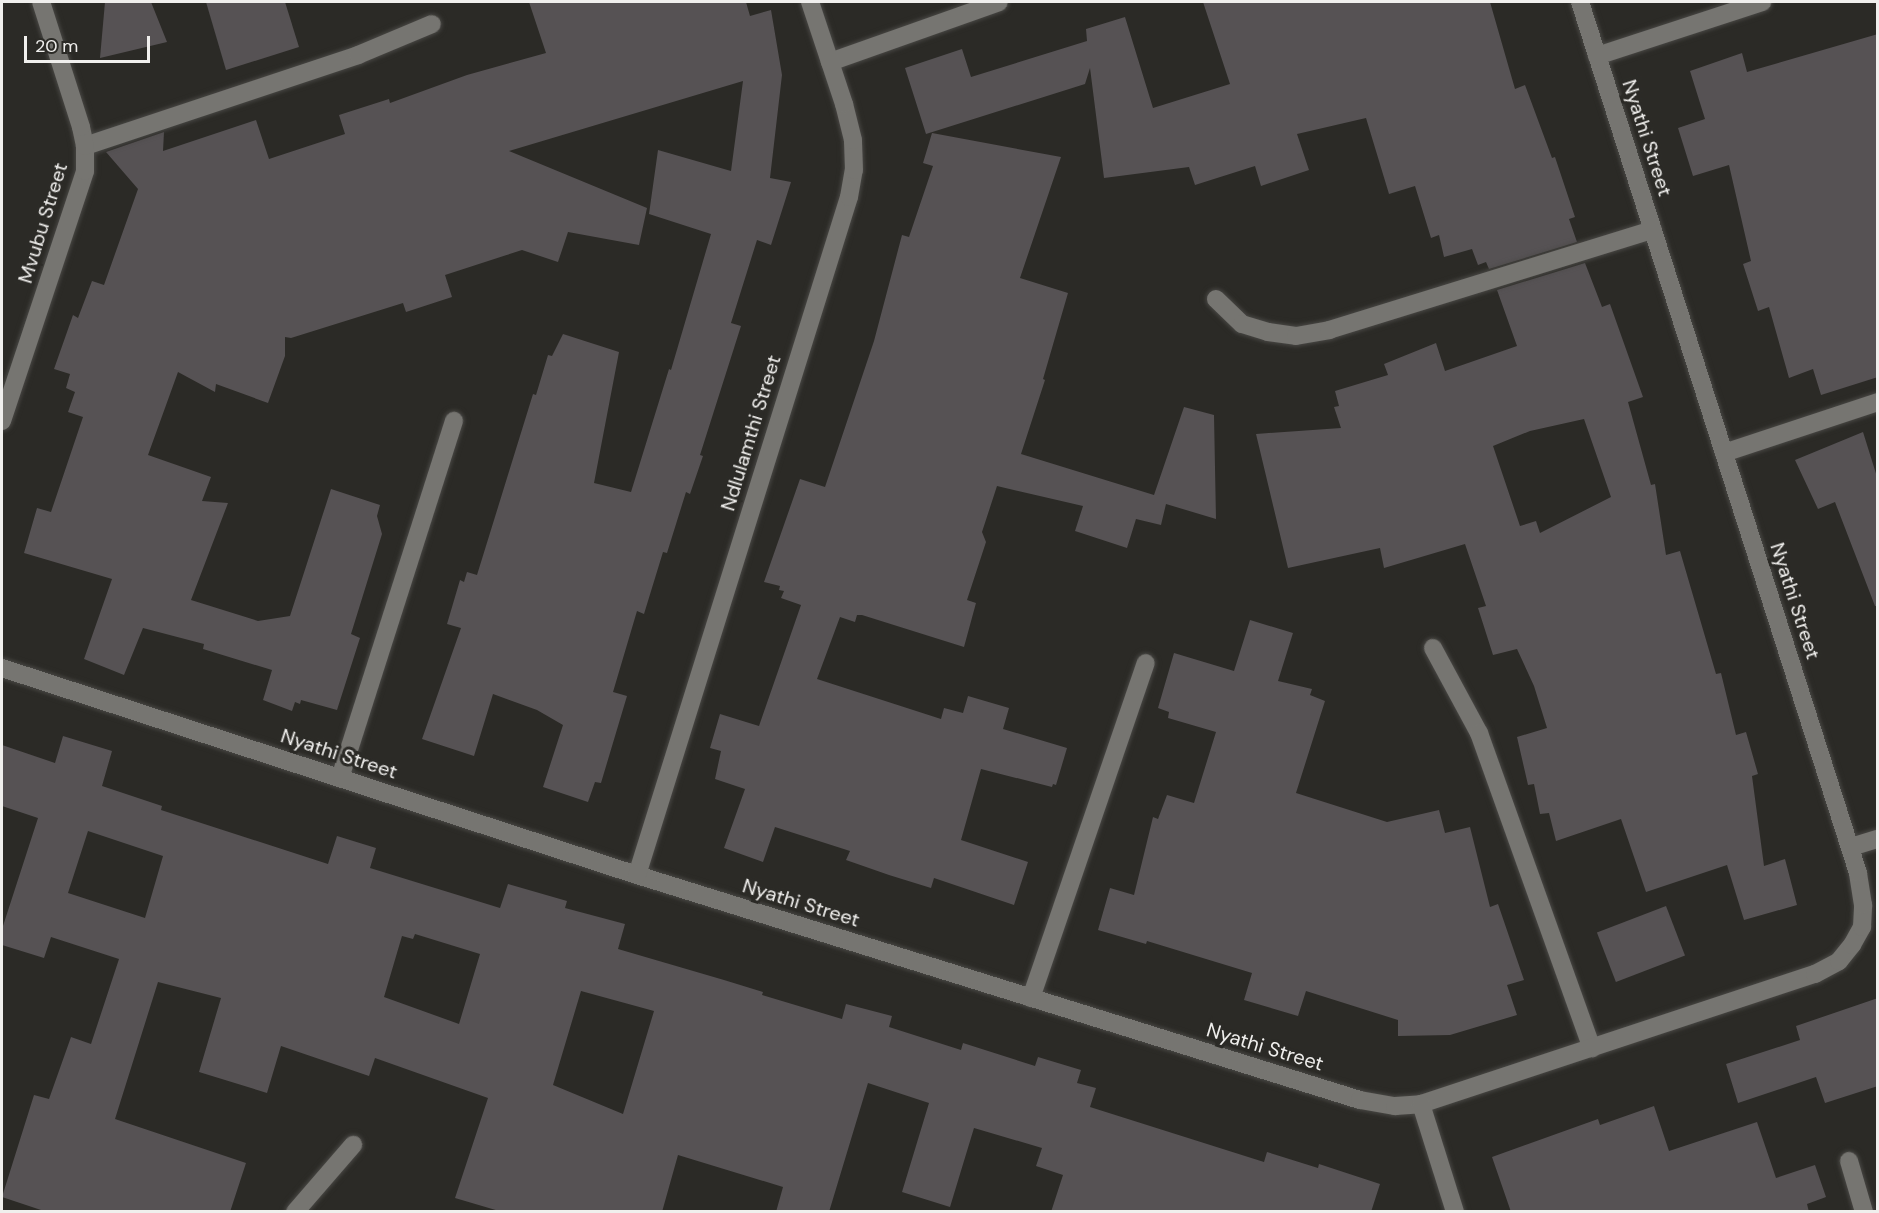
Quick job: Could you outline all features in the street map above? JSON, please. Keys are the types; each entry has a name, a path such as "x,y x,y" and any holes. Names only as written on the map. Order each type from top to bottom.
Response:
{"street":[{"name":"Mvubu Street","path":"2,421 85,171 85,146 41,2"},
{"name":"Ndlulamthi Street","path":"637,876 849,197 854,170 853,140 810,2"},
{"path":"830,62 999,2"},
{"name":"Nyathi Street","path":"2,668 637,876 1359,1100 1395,1106 1421,1104 1815,974 1839,961 1852,945 1862,927 1863,905 1851,847 1580,2"},
{"path":"1597,56 1762,2"},
{"path":"85,146 358,55 432,24"},
{"path":"1216,299 1242,324 1268,332 1296,336 1329,330 1653,230"},
{"path":"1724,453 1878,402"},
{"path":"340,778 454,421"},
{"path":"1433,648 1479,733 1592,1048"},
{"path":"1031,998 1146,663"},
{"path":"1851,847 1878,838"},
{"path":"1421,1104 1455,1212"},
{"path":"295,1212 354,1145"},
{"path":"1849,1161 1864,1212"}],"building":[{"path":"105,2 151,2 167,42 100,58"},
{"path":"206,2 285,2 299,47 226,70"},
{"path":"529,2 746,2 750,16 771,10 782,75 770,178 791,182 771,245 757,240 731,323 741,326 700,455 703,456 690,494 686,492 667,553 663,552 644,614 637,611 613,692 627,696 601,783 595,782 588,802 543,787 563,725 537,710 493,694 474,756 422,739 461,628 447,624 460,580 464,582 467,572 477,575 533,394 536,395 548,355 552,356 563,334 619,352 594,483 631,492 669,369 671,370 711,234 649,214 658,150 731,171 743,81 509,151 647,208 639,245 568,232 558,262 522,250 445,275 452,297 406,312 403,303 291,338 285,337 285,356 268,403 216,384 215,392 178,372 148,455 211,477 202,501 228,503 191,600 258,621 290,616 331,489 380,505 377,516 382,534 351,634 360,638 337,710 301,700 300,704 295,702 292,711 263,700 272,670 203,649 204,644 143,628 124,675 84,659 112,579 24,553 37,508 51,512 83,417 68,412 75,392 66,388 70,374 54,369 73,315 78,318 92,281 104,285 138,189 106,152 164,132 163,151 256,120 269,159 345,134 339,115 389,99 390,103 467,75 546,53"},
{"path":"1203,2 1490,2 1515,89 1525,85 1552,158 1555,157 1575,217 1569,219 1577,242 1489,269 1486,262 1478,265 1472,249 1444,257 1439,235 1431,238 1415,186 1389,194 1366,118 1297,134 1309,170 1261,186 1255,166 1195,185 1189,167 1104,178 1090,68 1085,84 926,134 905,68 962,49 971,77 1087,41 1086,29 1125,17 1153,108 1230,84"},
{"path":"1878,34 1878,377 1821,395 1813,369 1789,378 1769,307 1758,311 1743,264 1751,261 1729,165 1693,176 1678,128 1705,119 1690,71 1742,53 1747,72"},
{"path":"932,133 1061,157 1020,278 1068,293 1043,379 1045,380 1021,454 1154,495 1184,407 1214,415 1216,519 1166,504 1161,525 1136,519 1127,548 1075,531 1083,506 997,486 982,532 986,542 967,600 976,603 964,647 862,615 857,615 855,622 840,617 817,679 941,719 944,708 963,713 968,696 1009,708 1003,729 1067,748 1056,785 1053,784 1052,787 981,769 961,840 1028,862 1014,905 934,878 931,888 889,875 846,860 850,851 775,827 763,862 724,848 745,789 715,779 721,751 710,748 720,714 759,726 801,605 781,598 784,591 779,590 780,586 764,582 800,479 825,487 874,341 902,235 909,237 933,166 923,163"},
{"path":"1585,263 1602,307 1610,304 1643,397 1628,402 1651,485 1655,484 1666,555 1680,551 1716,674 1721,673 1736,735 1746,732 1758,774 1752,776 1764,866 1785,859 1797,905 1744,920 1727,865 1646,892 1621,819 1556,841 1549,813 1540,814 1534,784 1528,785 1517,737 1547,728 1534,686 1517,649 1493,655 1478,608 1486,606 1465,544 1384,568 1380,548 1288,568 1256,434 1341,428 1334,407 1339,406 1335,391 1388,375 1384,364 1436,343 1445,371 1517,346 1497,290","holes":["1584,419 1611,497 1540,533 1536,521 1520,526 1493,446 1530,431"]},
{"path":"1863,432 1878,480 1878,606 1875,606 1835,502 1818,509 1795,460"},
{"path":"1250,620 1293,633 1278,681 1312,689 1310,695 1325,701 1296,793 1387,822 1439,810 1445,833 1470,827 1490,907 1498,904 1524,980 1507,985 1517,1015 1450,1035 1398,1036 1398,1020 1306,991 1298,1016 1244,1000 1252,973 1147,941 1146,944 1098,930 1110,888 1134,895 1153,817 1158,819 1167,795 1194,803 1216,732 1168,718 1169,712 1158,708 1174,653 1234,671"},
{"path":"63,736 112,751 102,786 162,806 161,810 328,864 337,836 376,848 370,868 500,908 508,884 567,901 565,908 625,924 618,949 763,992 762,995 842,1019 846,1004 892,1016 889,1027 961,1050 963,1043 1035,1066 1038,1057 1081,1070 1077,1083 1096,1088 1090,1107 1264,1162 1267,1152 1318,1168 1319,1164 1380,1184 1371,1212 1051,1212 1063,1175 1036,1166 1042,1148 974,1128 950,1207 902,1192 929,1103 868,1083 829,1212 776,1212 783,1187 678,1155 662,1212 499,1211 455,1198 488,1098 375,1058 369,1076 281,1046 267,1093 199,1072 221,998 158,982 115,1119 246,1163 230,1212 47,1212 2,1197 34,1095 49,1099 71,1037 91,1044 119,959 51,937 44,958 2,945 2,929 38,818 2,806 2,745 55,763","holes":["88,831 163,856 145,918 68,893","415,934 480,954 459,1024 384,997 402,936 413,939","581,991 654,1011 623,1114 553,1085"]},
{"path":"1666,906 1685,955 1616,982 1597,933"},
{"path":"1878,998 1878,1086 1825,1103 1816,1077 1738,1103 1726,1064 1800,1040 1796,1026"},
{"path":"1654,1106 1669,1151 1757,1122 1776,1178 1815,1165 1826,1197 1807,1204 1809,1212 1511,1212 1492,1157 1598,1119 1600,1125"}]}
